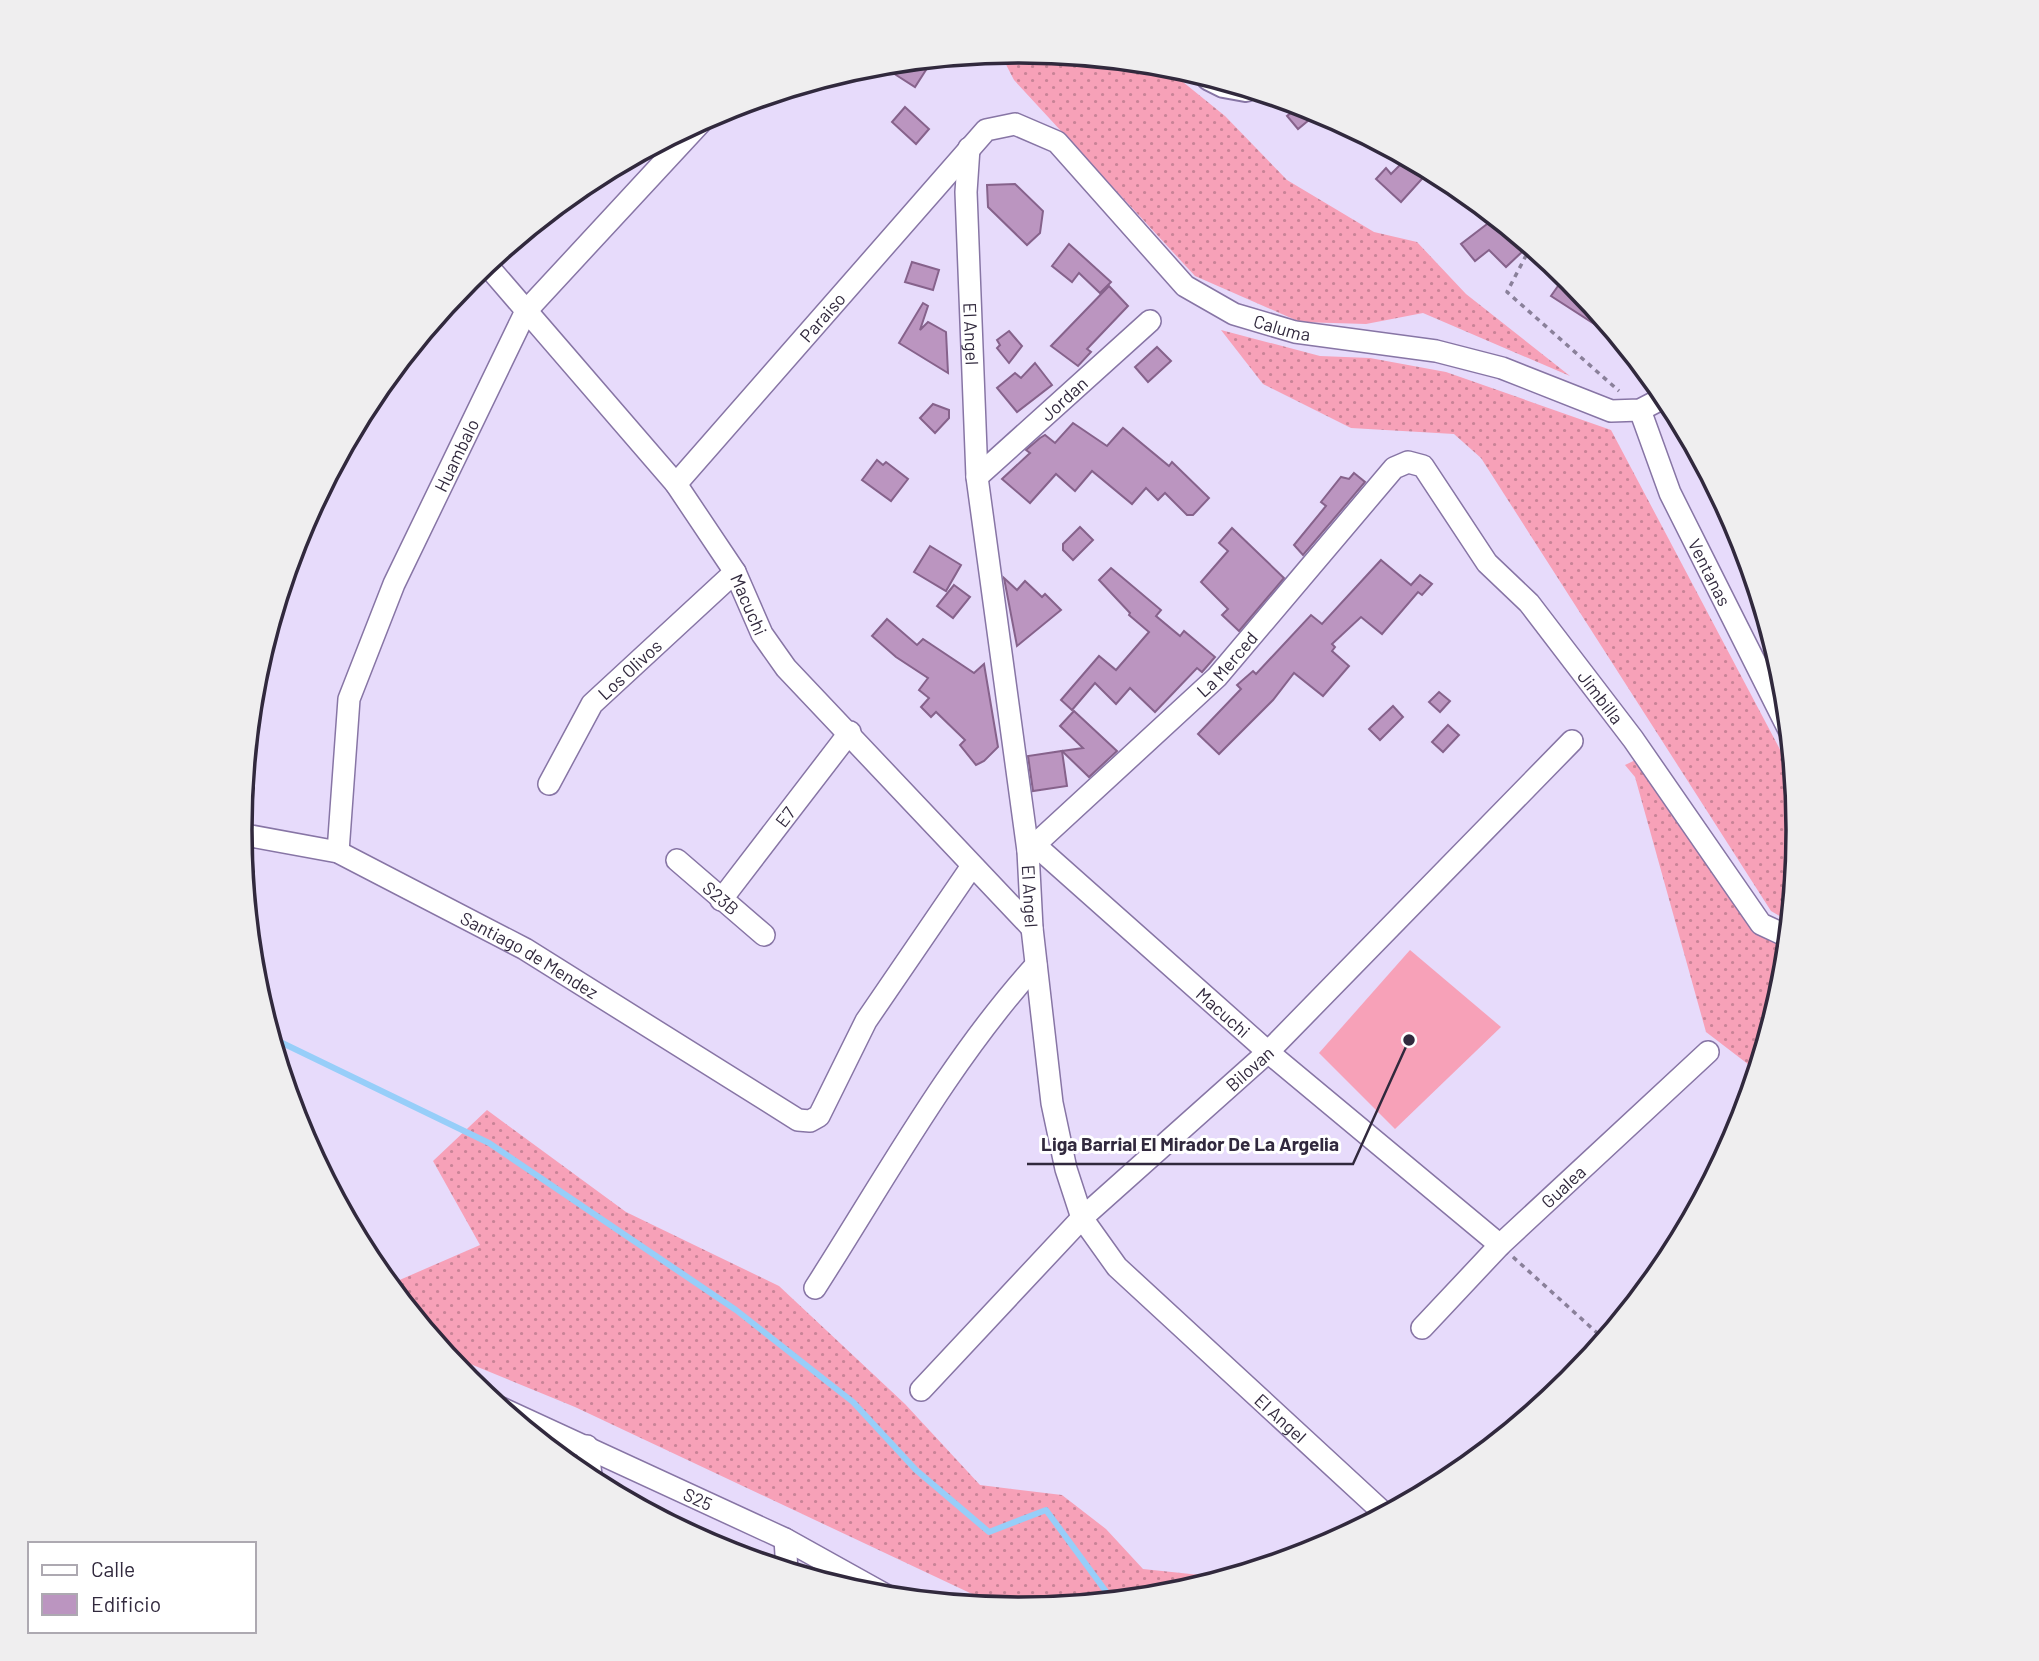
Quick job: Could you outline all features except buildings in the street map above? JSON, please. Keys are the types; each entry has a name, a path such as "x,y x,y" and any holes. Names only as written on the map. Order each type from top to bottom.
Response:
{"street":[{"name":"Caluma","path":"969,148 986,130 1015,124 1057,142 1185,286 1234,314 1295,332 1436,351 1502,368 1561,388 1611,411 1640,410 1656,402"},
{"name":"Huambalo","path":"338,852 349,699 394,584 526,311 684,140"},
{"name":"El Angel","path":"969,148 967,192 977,477 1031,848 1035,965 1052,1103 1066,1169 1082,1218 1117,1267 1379,1508"},
{"name":"Paraiso","path":"676,484 969,148"},
{"name":"Macuchi","path":"493,272 676,484 735,572 762,634 786,668 850,732 1032,928"},
{"name":"Jordan","path":"977,477 1150,321"},
{"name":"Ventanas","path":"1640,410 1670,493 1776,703"},
{"name":"La Merced","path":"1031,848 1217,677 1394,468 1408,462"},
{"name":"Jimbilla","path":"1408,462 1423,466 1488,563 1529,603 1633,739 1761,924 1780,933"},
{"name":"Los Olivos","path":"548,784 592,704 735,572"},
{"name":"E7","path":"721,900 850,732"},
{"name":"Bilovan","path":"922,1390 1082,1218 1268,1052 1572,741"},
{"name":"Santiago de Mendez","path":"252,836 338,852 525,949 798,1120 810,1121 819,1116 866,1021 972,866"},
{"name":"Macuchi","path":"1031,848 1268,1052 1500,1245"},
{"name":"S23B","path":"677,860 764,935"},
{"path":"815,1288 962,1059 1007,996 1035,965"},
{"name":"Gualea","path":"1422,1328 1500,1245 1708,1052"},
{"name":"S25","path":"530,1421 785,1539 860,1581"},
{"path":"587,1446 590,1467"},
{"path":"785,1539 786,1561"}],"path":[{"path":"1527,254 1507,292 1640,410"},
{"path":"1500,1245 1599,1335"}],"shaded area":[{"path":"1005,64 1070,65 1182,81 1225,116 1287,180 1374,232 1417,242 1466,294 1570,376 1423,313 1366,324 1300,322 1195,276 1014,80"},
{"path":"1221,330 1320,356 1370,358 1446,372 1611,430 1782,754 1787,830 1781,917 1771,911 1481,458 1454,434 1351,428 1263,384"},
{"path":"1644,756 1780,934 1761,1029 1750,1065 1706,1032 1635,777 1625,765"},
{"path":"1410,950 1501,1027 1395,1129 1319,1053"},
{"path":"487,1110 626,1212 779,1286 905,1404 980,1485 1062,1495 1106,1529 1143,1569 1203,1575 1120,1591 1070,1596 977,1596 575,1407 467,1363 442,1337 398,1281 480,1245 433,1161"}],"waterway":[{"path":"282,1043 489,1143 736,1310 853,1402 916,1470 989,1532 1046,1510 1107,1592"}],"place":[{"name":"Liga Barrial El Mirador De La Argelia","path":"1409,1040"}]}
